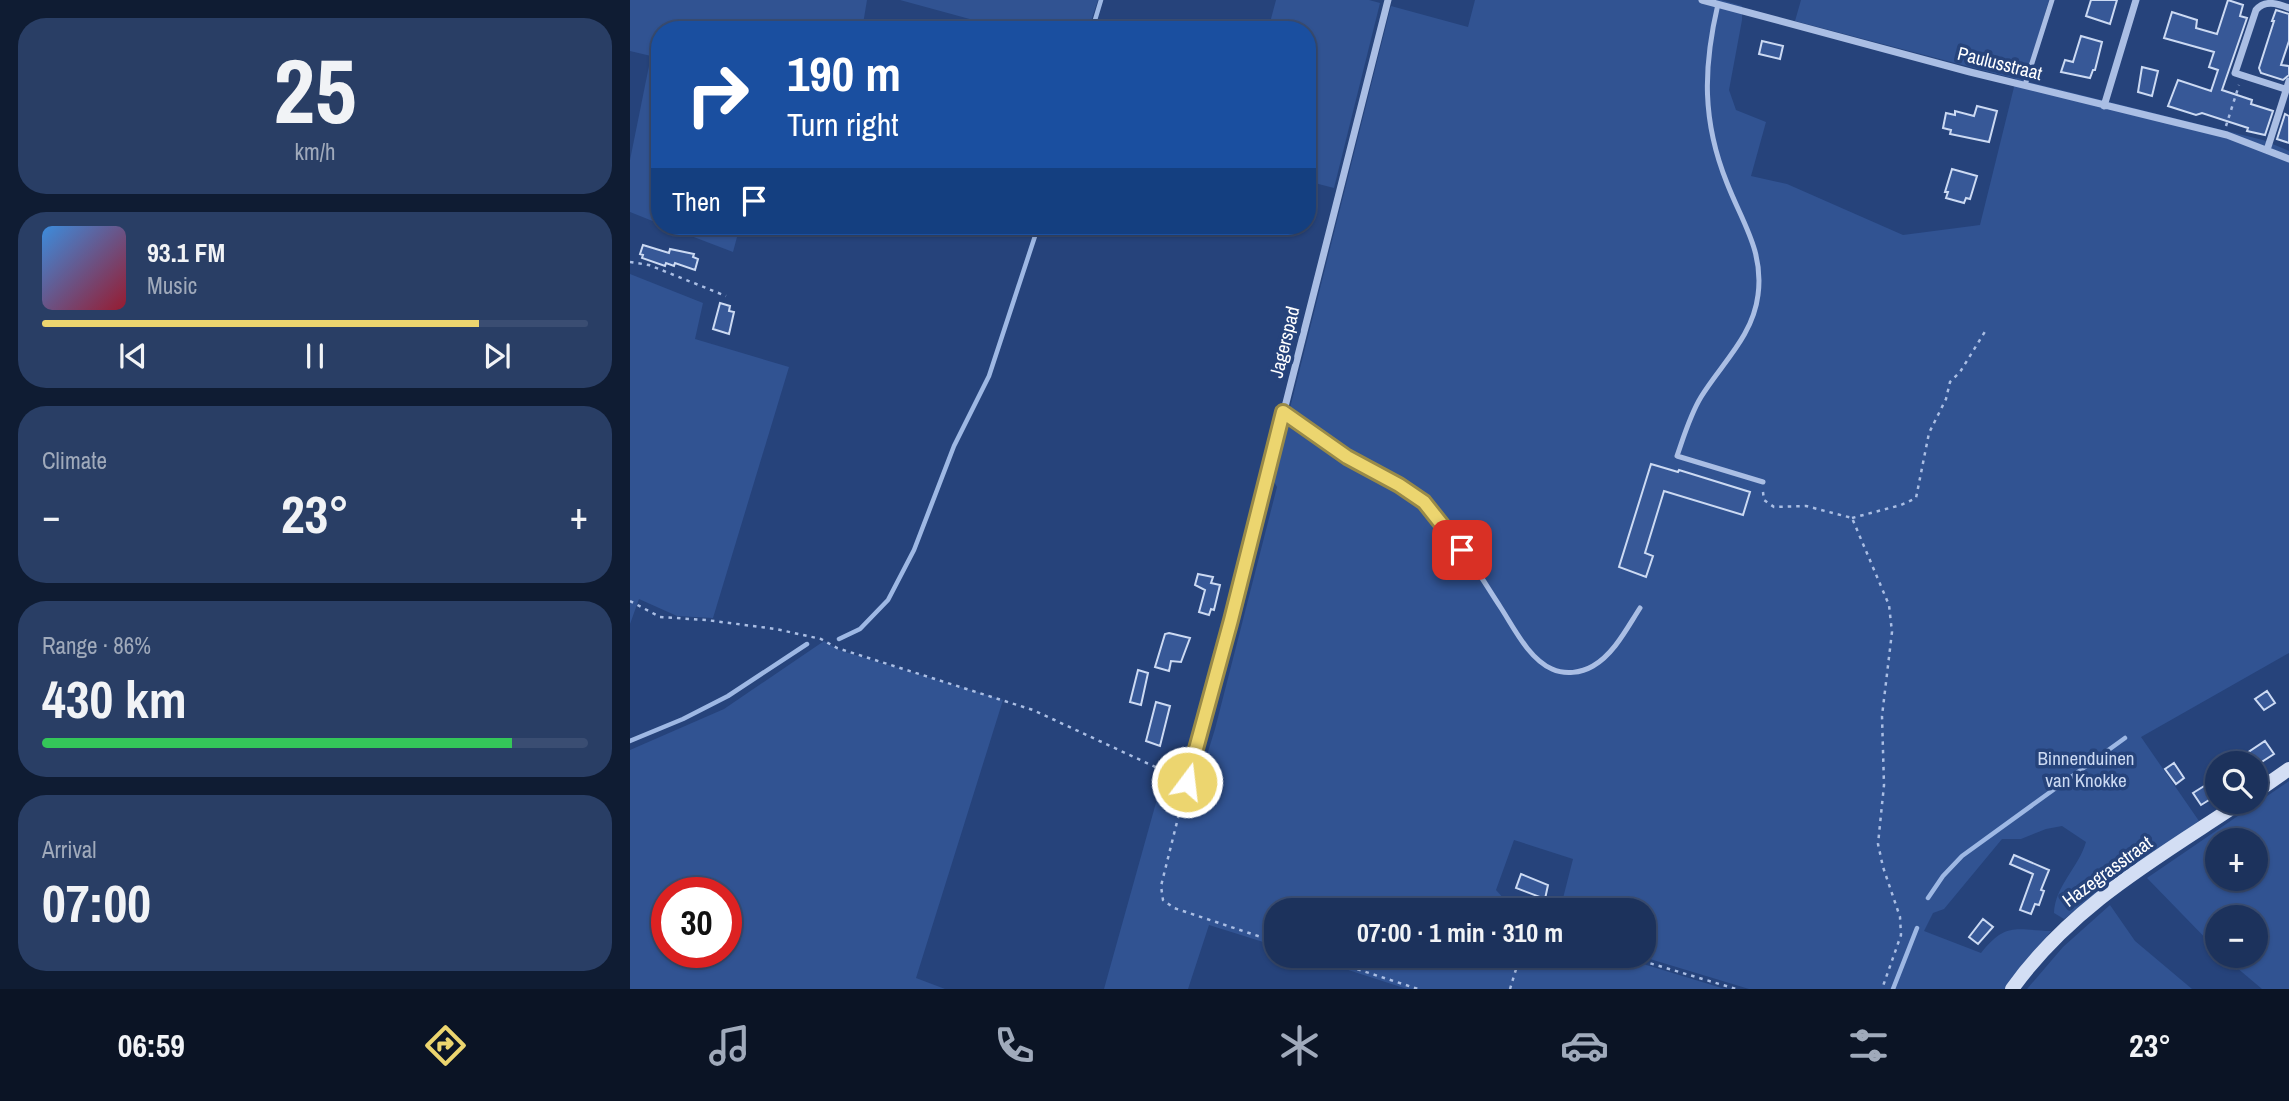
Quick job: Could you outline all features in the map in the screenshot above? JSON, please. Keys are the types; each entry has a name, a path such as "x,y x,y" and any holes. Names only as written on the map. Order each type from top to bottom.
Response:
{"street":[{"name":"Jagerspad","path":"1187,782 1231,620 1388,0"},
{"name":"Paulusstraat","path":"1702,0 2105,106 2224,134 2289,159"},
{"path":"2105,106 2136,0"},
{"path":"2267,149 2287,85 2235,73 2259,2 2270,1 2289,8"},
{"path":"2268,784 2289,769"},
{"name":"Hazegrasstraat","path":"2012,989 2030,963 2081,913 2138,870 2223,814"}],"lane":[{"path":"2025,85 2052,0"},
{"path":"1718,4 1709,46 1708,109 1726,182 1752,236 1759,277 1758,295 1750,326 1700,399 1689,420 1677,456 1763,482"},
{"path":"1283,412 1347,457 1406,489 1424,502 1473,566 1523,641 1551,669 1573,673 1593,667 1622,637 1640,608"}],"path":[{"path":"2224,134 2242,75"},
{"path":"630,262 649,265 726,296"},
{"path":"1763,482 1764,500 1774,507 1806,506 1852,518 1901,505 1916,498 1929,433 1946,399 1950,382 1960,372 1986,330"},
{"path":"1852,518 1889,605 1892,632 1882,716 1884,785 1878,844 1900,917 1901,935 1882,989"},
{"path":"630,601 660,617 776,629 821,639 837,648 1033,710 1187,782 1161,886 1163,901 1174,908 1264,938"},
{"path":"1656,965 1736,989"},
{"path":"1354,968 1418,989"},
{"path":"1510,989 1516,968"}],"green space":[{"path":"630,0 867,0 864,21 651,21 651,56 630,51"},
{"path":"900,0 1098,0 1091,21 977,21"},
{"path":"1276,0 1369,0 1380,3 1334,188 1316,183 1316,21 1270,21"},
{"name":"Binnenduinen van Knokke","path":"1475,0 1721,0 1742,6 1742,20 1729,90 1736,110 1766,122 1751,176 1787,184 1903,235 1980,225 2016,79 1795,21 1801,0 2049,0 2025,81 2263,140 2289,151 2289,653 2141,737 2199,821 2064,919 2054,913 2055,903 2086,842 2062,826 2021,839 2002,839 1944,909 1933,913 1924,931 1981,953 1997,936 2005,932 2020,929 2051,931 2006,989 1749,989 1656,961 1656,898 1563,898 1573,859 1514,840 1496,890 1503,898 1264,898 1264,942 1209,925 1188,989 1104,989 1164,774 1190,784 1199,767 1203,768 1215,729 1277,487 1273,480 1286,424 1391,6 1468,27"},
{"path":"651,56 651,220 630,212 630,160"},
{"path":"689,235 738,235 733,252"},
{"path":"630,274 703,303 695,339 789,367 713,618 677,616 639,599 630,624"},
{"path":"824,641 839,650 1003,700 916,978 945,989 630,989 630,750 724,709"},
{"path":"2289,781 2289,989 2262,989 2237,968 2268,968 2268,905 2205,905 2205,938 2147,878 2205,838 2205,891 2268,891 2268,828 2220,828 2241,814 2268,814 2268,795"},
{"path":"2110,905 2135,941 2192,989 2027,989 2063,947"},
{"path":"1342,968 1656,968 1725,989 1407,989"}],"building":[{"path":"2091,0 2117,0 2110,24 2086,16"},
{"path":"2228,0 2243,5 2240,16 2247,18 2222,90 2252,100 2251,104 2273,111 2265,135 2247,131 2248,128 2202,113 2196,115 2168,106 2178,80 2211,91 2218,70 2209,67 2214,52 2164,38 2172,12 2197,20 2196,28 2217,34"},
{"path":"2276,10 2289,14 2289,41 2281,65 2289,66 2289,75 2283,80 2261,73 2259,68"},
{"path":"2081,36 2102,42 2095,70 2090,78 2061,72 2065,60 2073,62"},
{"path":"1762,41 1783,46 1780,59 1759,54"},
{"path":"2142,67 2158,71 2152,96 2138,92"},
{"path":"1977,106 1997,111 1989,142 1950,134 1951,130 1943,128 1946,113 1955,115 1955,111 1974,116"},
{"path":"2285,114 2289,116 2289,143 2277,139"},
{"path":"1952,169 1977,176 1970,199 1966,198 1964,203 1946,198 1948,192 1945,192"},
{"path":"643,245 669,253 670,249 694,254 693,257 698,259 695,270 675,263 674,266 666,263 665,266 642,258 643,255 640,254"},
{"path":"720,303 730,306 729,311 734,312 729,334 713,329"},
{"path":"1651,464 1750,492 1743,515 1664,491 1645,553 1653,556 1646,577 1619,567"},
{"path":"1198,574 1213,577 1211,583 1220,585 1214,610 1211,609 1209,615 1199,612 1205,590 1195,585"},
{"path":"1165,634 1190,638 1181,662 1171,661 1169,671 1155,667"},
{"path":"1138,670 1148,673 1141,705 1130,702"},
{"path":"2267,691 2275,703 2264,710 2255,699"},
{"path":"1156,702 1170,706 1160,746 1146,741"},
{"path":"2265,741 2274,754 2268,758 2268,751 2250,751"},
{"path":"2174,763 2184,778 2176,784 2165,769"},
{"path":"2205,786 2205,802 2201,805 2193,793"},
{"path":"2014,855 2049,870 2041,890 2044,891 2039,905 2035,904 2031,914 2020,910 2033,874 2010,864"},
{"path":"1521,874 1548,885 1545,898 1516,888"},
{"path":"1983,919 1993,927 1978,944 1969,937"}],"waterway":[{"path":"1095,21 1101,0"},
{"path":"839,639 860,629 888,600 914,550 954,446 989,376 1035,235"},
{"path":"630,741 683,719 728,696 807,644"},
{"path":"1928,898 1943,876 1962,856 2125,738"},
{"path":"1893,989 1917,928"}],"route":[{"path":"1187,782 1283,412 1347,457 1413,493 1439,517 1462,550"}]}
